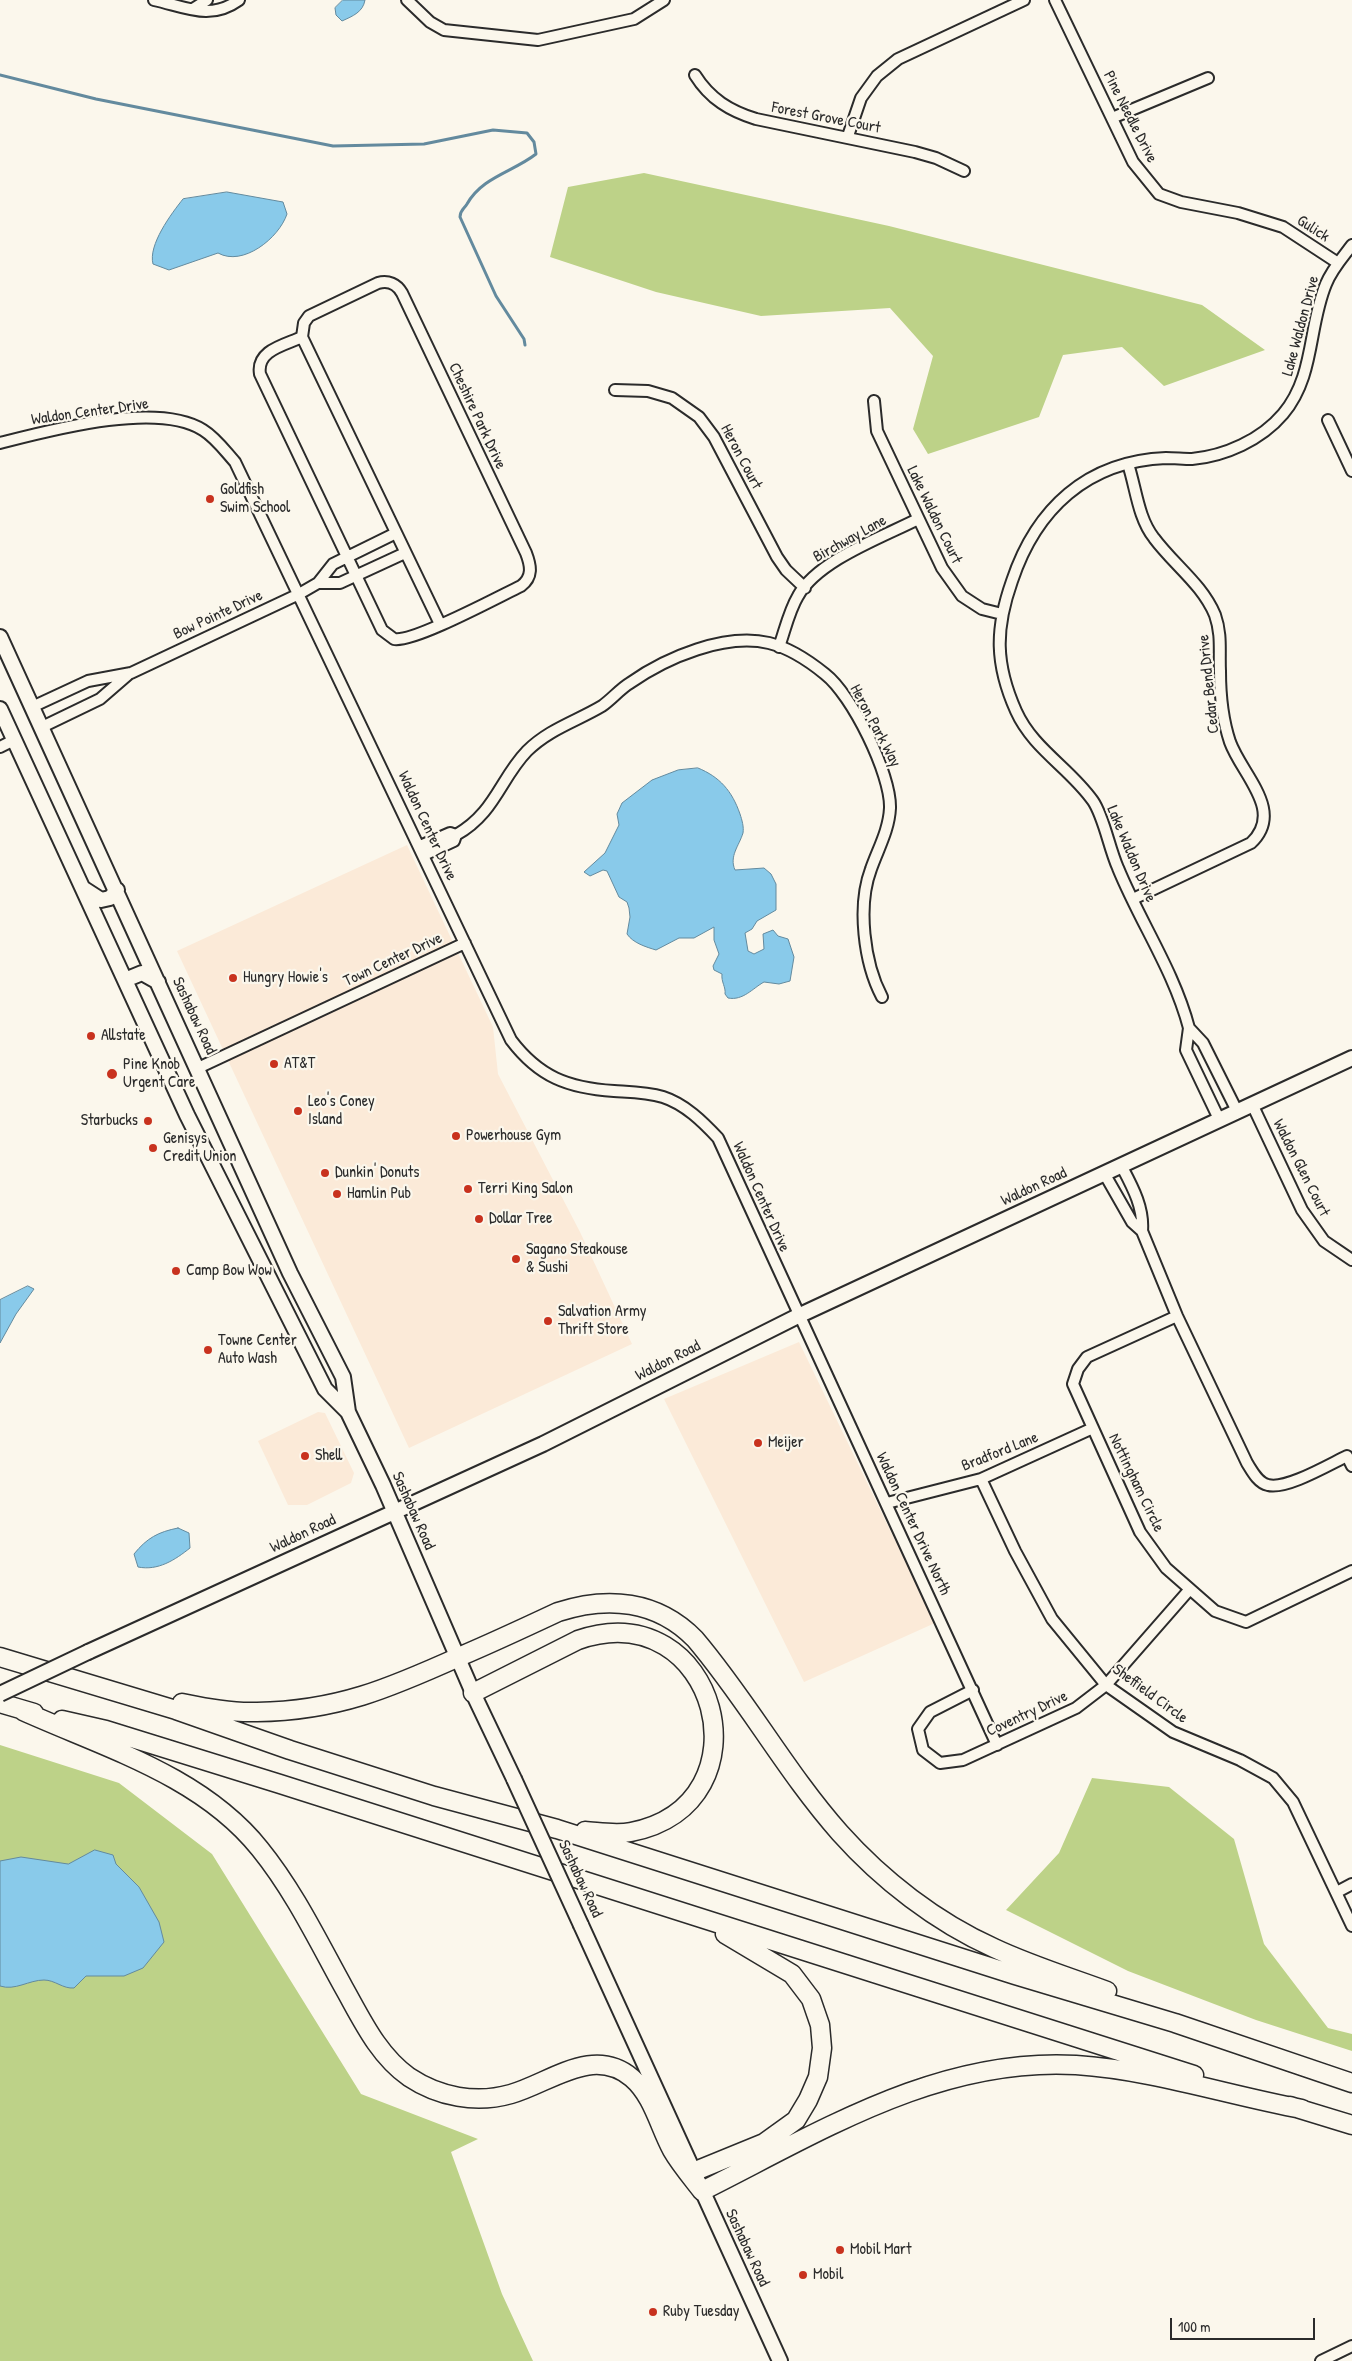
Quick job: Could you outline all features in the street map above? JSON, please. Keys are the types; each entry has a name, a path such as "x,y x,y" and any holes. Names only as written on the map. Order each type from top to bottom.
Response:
{"highway":[{"path":"73,1678 168,1701 216,1709 264,1712 322,1706 366,1696 578,1605 613,1601 659,1613 685,1629 695,1639 821,1810 859,1853 898,1888 937,1916 994,1948 1148,2007 1175,2023"},
{"path":"473,1693 578,1640 595,1634 611,1632 627,1633 660,1643 684,1661 695,1673 710,1706 714,1729 714,1745 705,1777 685,1804 660,1822 630,1832 557,1830"},
{"path":"0,1657 73,1678 434,1796 557,1830 1015,1975 1175,2023 1352,2083"},
{"path":"0,1703 23,1711 150,1766 182,1783 226,1814 247,1833 274,1868 294,1899 372,2037 390,2060 406,2075 427,2087 445,2094 481,2098 513,2094 581,2066 597,2064 614,2068 628,2074 642,2087 673,2151 702,2191 828,2125 886,2100 942,2081 1004,2068 1074,2065 1105,2068 1181,2082 1253,2100 1302,2109"},
{"path":"23,1711 106,1730 1352,2125"},
{"path":"680,1912 739,1941 792,1974 811,1999 820,2025 822,2048 818,2077 808,2100 796,2120 764,2143 693,2172"}],"main road":[{"name":"Sashabaw Road","path":"0,636 290,1273 343,1377 348,1412 395,1511 457,1658 780,2361"},
{"name":"Sashabaw Road","path":"2,718 230,1201 325,1389 348,1412"},
{"path":"82,886 100,900 110,898 116,890"},
{"path":"125,980 142,973 149,975 159,983"},
{"name":"Waldon Road","path":"0,1694 543,1444 798,1316 1352,1058"},
{"path":"230,1201 245,1204 250,1202 254,1194"},
{"path":"303,1346 322,1336"}],"street":[{"path":"154,0 191,4 207,0"},
{"path":"191,4 209,13 221,11 239,0"},
{"path":"407,0 430,22 444,30 538,40 634,19 664,0"},
{"path":"848,136 861,98 877,76 898,58 1024,0"},
{"name":"Pine Needle Drive","path":"1056,0 1133,162 1159,194 1181,202 1238,213 1269,223"},
{"name":"Forest Grove Court","path":"695,75 703,87 716,100 736,113 756,119 848,136 936,158 964,172"},
{"path":"1112,118 1208,78"},
{"name":"Gulick","path":"1269,223 1283,227 1338,263"},
{"name":"Lake Waldon Drive","path":"1219,1119 1186,1050 1189,1028 1181,998 1118,870 1100,815 1093,801 1078,783 1042,750 1028,734 1016,712 999,654 1002,614 1022,553 1040,523 1056,504 1075,487 1092,477 1128,464 1165,458 1193,459 1228,451 1250,441 1283,414 1300,388 1309,360 1325,285 1338,263 1352,245"},
{"name":"Cheshire Park Drive","path":"386,282 393,284 402,293 530,564 529,577 521,586 404,640 389,637 382,630 347,557 260,374 259,363 264,356 302,337 304,323 309,316 378,283 386,282"},
{"path":"302,337 440,624"},
{"name":"Heron Court","path":"615,390 648,391 672,398 699,417 714,436 777,557 789,574 805,588"},
{"name":"Lake Waldon Court","path":"874,401 877,431 942,568 962,596 982,609 1002,614"},
{"name":"Waldon Center Drive","path":"0,442 63,428 135,418 162,417 187,422 203,430 219,444 235,462 300,594 511,1040 523,1056 541,1070 569,1085 645,1092 664,1097 703,1122 718,1138 798,1316"},
{"path":"1328,420 1352,471"},
{"name":"Cedar Bend Drive","path":"1128,464 1146,524 1154,538 1203,594 1215,616 1222,642 1221,694 1230,741 1260,797 1265,816 1261,834 1252,843 1133,899"},
{"name":"Birchway Lane","path":"779,647 799,594 816,576 838,560 918,519"},
{"name":"Bow Pointe Drive","path":"32,707 88,681 131,673 300,594 318,583 328,568 396,533"},
{"name":"Bow Pointe Drive","path":"318,583 338,584 405,553"},
{"name":"Heron Park Way","path":"422,850 450,833 456,835 468,828 494,801 526,752 539,740 602,705 630,683 677,658 711,645 748,641 770,643 808,661 832,679 851,705 887,782 890,808 887,829 871,870 863,898 863,926 876,986 882,997"},
{"name":"Bow Pointe Drive","path":"42,728 100,699 131,673"},
{"path":"0,747 14,740"},
{"name":"Town Center Drive","path":"198,1068 465,943"},
{"name":"Lake Waldon Drive","path":"1189,1028 1203,1043 1237,1111"},
{"name":"Waldon Glen Court","path":"1252,1104 1302,1210 1324,1241 1352,1260"},
{"path":"1121,1165 1138,1200 1143,1218 1142,1231"},
{"path":"1104,1173 1132,1222 1142,1231 1177,1316 1247,1464 1256,1478 1268,1485 1282,1485 1347,1456 1352,1466"},
{"name":"Waldon Center Drive North","path":"798,1316 887,1503 997,1745"},
{"name":"Nottingham Circle","path":"1177,1316 1086,1357 1078,1369 1073,1384 1140,1532 1166,1568 1215,1611 1246,1622 1352,1571"},
{"name":"Bradford Lane","path":"887,1503 981,1479 1093,1428"},
{"name":"Sheffield Circle","path":"981,1479 1015,1551 1052,1619 1106,1685 1173,1732 1240,1760 1273,1778 1293,1802 1352,1926"},
{"name":"Coventry Drive","path":"973,1690 930,1712 918,1729 923,1750 940,1763 963,1760 1076,1708 1106,1685 1190,1589"},
{"path":"1337,1892 1352,1884"},
{"path":"1321,2361 1352,2346"}],"shaded area":[{"path":"407,845 493,1027 498,1074 580,1232 632,1344 409,1448 177,951"},
{"path":"799,1342 935,1623 804,1682 664,1399"},
{"path":"318,1412 325,1413 354,1473 351,1483 307,1505 288,1505 258,1441"}],"green space":[{"path":"644,173 889,226 1202,305 1265,350 1164,386 1122,347 1063,355 1039,417 928,454 913,429 933,356 890,308 761,316 656,292 550,257 568,187"},
{"path":"0,1745 119,1783 212,1854 361,2094 478,2139 451,2152 502,2294 533,2361 0,2361"},
{"path":"1092,1778 1169,1787 1234,1839 1264,1944 1328,2028 1352,2034 1352,2051 1256,2020 1128,1971 1006,1910 1059,1853"}],"water":[{"path":"343,0 365,0 360,11 342,21 336,15 335,8"},
{"path":"227,192 283,202 287,214 283,223 268,241 249,253 228,256 218,253 169,270 153,264 152,256 157,239 183,199"},
{"path":"698,768 719,780 733,798 740,814 743,833 733,860 735,870 764,868 771,874 776,884 776,910 757,921 752,929 745,933 748,951 754,954 764,949 763,934 773,930 778,936 788,939 794,957 790,981 779,984 764,982 738,998 728,998 725,994 722,974 714,970 713,966 719,954 714,940 714,927 694,938 679,938 656,950 644,946 627,934 630,917 629,908 627,902 619,897 607,871 603,870 590,876 584,872 605,853 619,825 617,814 622,803 652,780 678,770"},
{"path":"28,1286 34,1289 16,1314 0,1343 0,1300"},
{"path":"178,1528 189,1533 190,1548 166,1564 145,1568 138,1567 134,1554 148,1540"},
{"path":"95,1850 113,1855 116,1864 139,1887 159,1922 164,1942 143,1968 124,1976 86,1976 74,1988 44,1980 11,1987 0,1986 0,1861 21,1857 68,1864"}],"waterway":[{"path":"0,75 96,99 333,146 424,144 493,130 527,133 534,142 536,154 481,187 462,210 460,217 496,296 524,339 525,345"}],"place":[{"name":"Goldfish Swim School","path":"210,499"},
{"name":"Hungry Howie's","path":"233,978"},
{"name":"Allstate","path":"91,1036"},
{"name":"AT&T","path":"274,1064"},
{"name":"Pine Knob Urgent Care","path":"112,1074"},
{"name":"Leo's Coney Island","path":"298,1111"},
{"name":"Starbucks","path":"148,1121"},
{"name":"Powerhouse Gym","path":"456,1136"},
{"name":"Genisys Credit Union","path":"153,1148"},
{"name":"Dunkin' Donuts","path":"325,1173"},
{"name":"Terri King Salon","path":"468,1189"},
{"name":"Hamlin Pub","path":"337,1194"},
{"name":"Dollar Tree","path":"479,1219"},
{"name":"Sagano Steakouse & Sushi","path":"516,1259"},
{"name":"Camp Bow Wow","path":"176,1271"},
{"name":"Salvation Army Thrift Store","path":"548,1321"},
{"name":"Towne Center Auto Wash","path":"208,1350"},
{"name":"Meijer","path":"758,1443"},
{"name":"Shell","path":"305,1456"},
{"name":"Mobil Mart","path":"840,2250"},
{"name":"Mobil","path":"803,2275"},
{"name":"Ruby Tuesday","path":"653,2312"}]}
